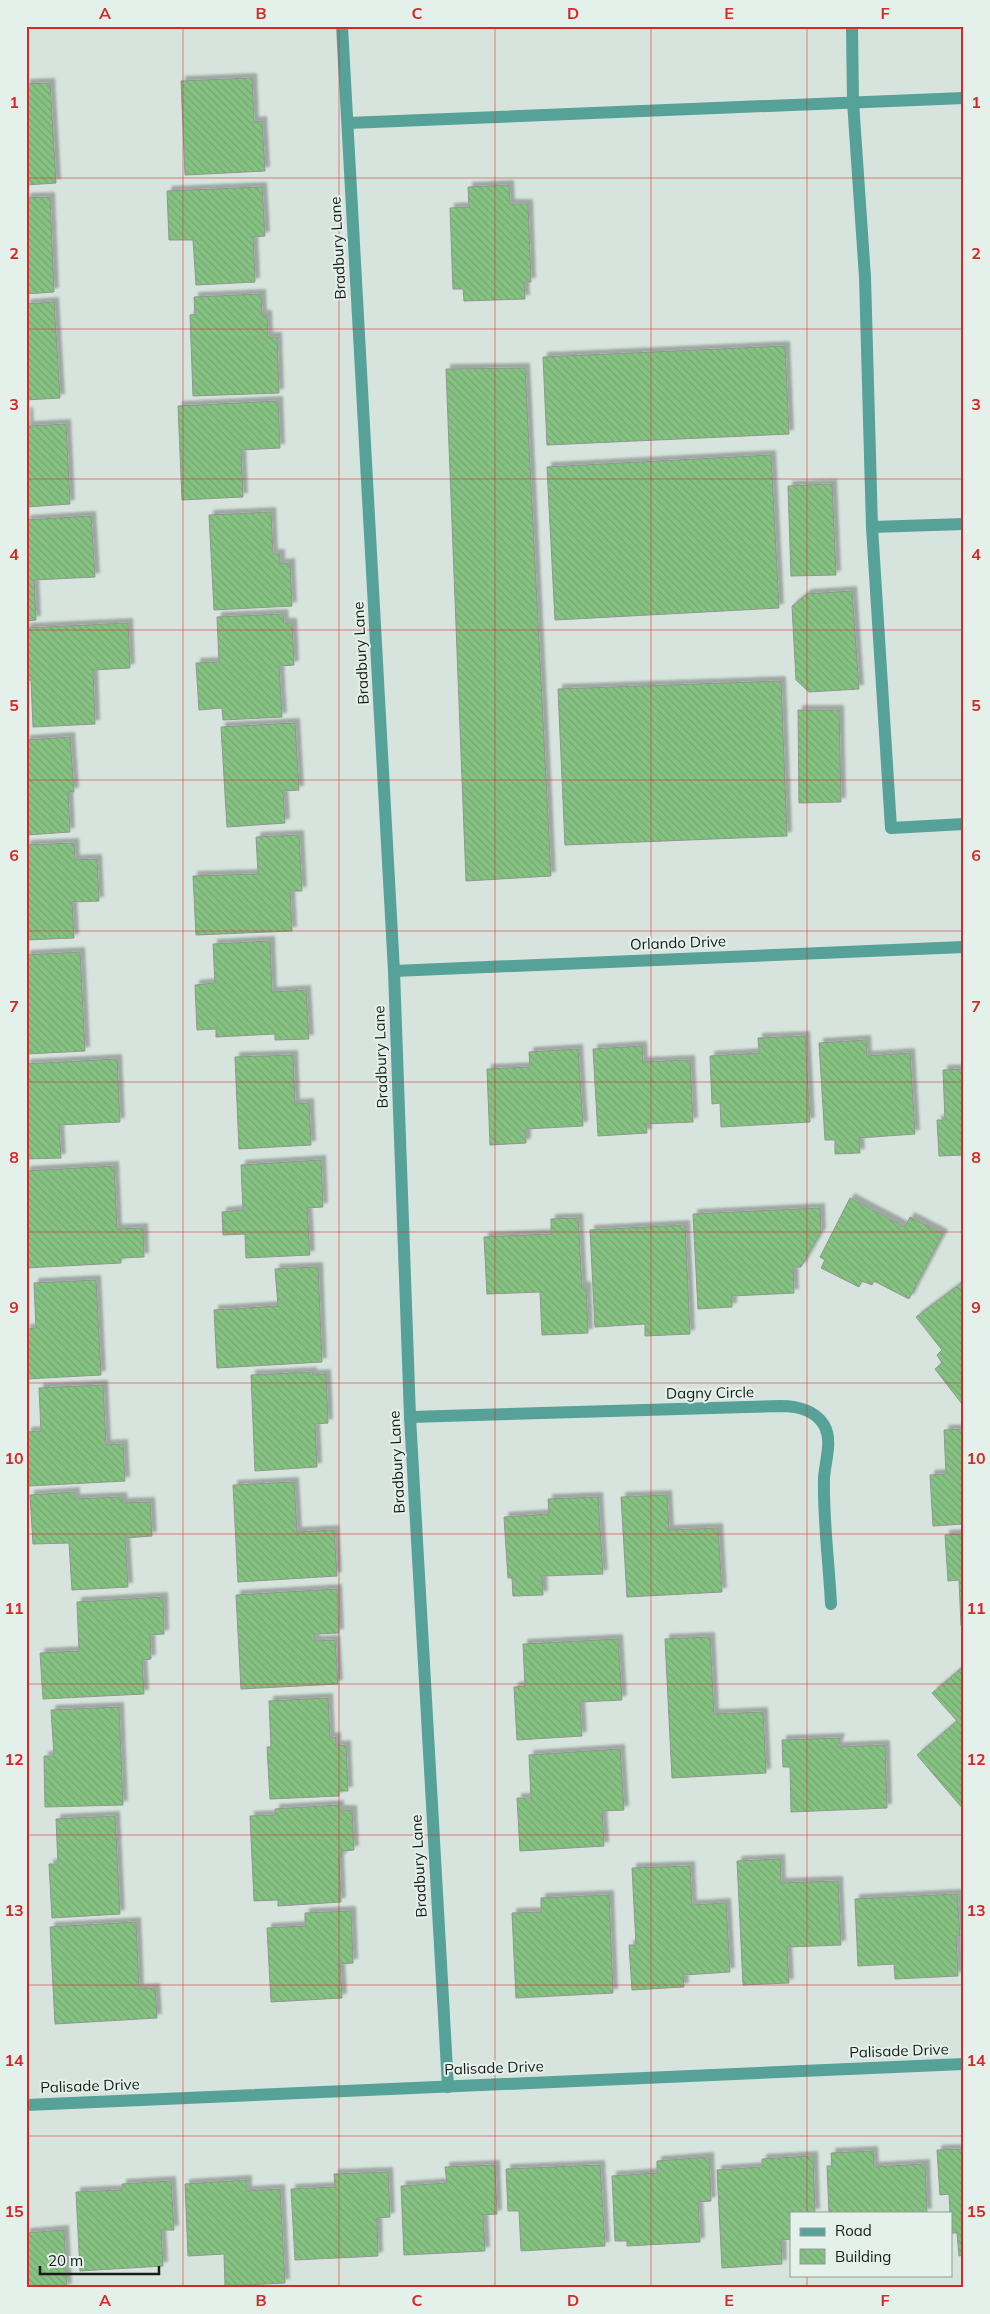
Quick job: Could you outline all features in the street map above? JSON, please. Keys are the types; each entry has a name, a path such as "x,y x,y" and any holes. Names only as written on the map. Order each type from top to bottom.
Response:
{"street":[{"name":"Bradbury Lane","path":"342,26 394,971 410,1417 448,2087"},
{"path":"852,26 853,102 865,277 872,527 891,828 964,824"},
{"path":"348,123 964,98"},
{"path":"872,527 964,524"},
{"name":"Orlando Drive","path":"394,971 964,947"},
{"name":"Dagny Circle","path":"410,1417 780,1406 795,1406 812,1413 824,1425 828,1437 824,1477 831,1604"},
{"name":"Palisade Drive","path":"26,2105 964,2064"}],"building":[{"path":"252,78 254,122 262,121 265,171 185,175 181,81"},
{"path":"50,83 56,183 26,185 26,84"},
{"path":"509,185 510,204 528,204 531,282 524,282 525,299 464,301 463,289 453,289 450,208 469,207 468,187"},
{"path":"262,187 265,236 253,237 255,282 196,285 193,240 169,240 167,191"},
{"path":"50,197 54,292 26,294 26,198"},
{"path":"261,294 262,315 267,315 268,337 277,337 279,393 193,396 190,315 195,314 194,297"},
{"path":"54,302 60,398 26,400 26,304"},
{"path":"785,346 789,434 547,445 543,357"},
{"path":"525,368 551,876 466,881 446,369"},
{"path":"278,401 280,448 241,450 243,497 182,500 178,406"},
{"path":"26,412 28,412 29,426 66,424 70,504 26,507"},
{"path":"771,455 779,608 555,620 547,467"},
{"path":"832,484 836,575 791,576 788,486"},
{"path":"271,512 273,554 280,554 280,564 290,563 292,606 214,610 209,515"},
{"path":"91,516 95,577 34,580 36,620 26,621 26,520"},
{"path":"852,591 859,689 809,692 796,680 792,606 807,594"},
{"path":"283,614 284,623 292,623 294,665 279,666 282,717 223,720 222,708 199,710 196,663 219,662 217,617"},
{"path":"128,623 130,668 93,670 95,724 33,727 31,680 26,680 26,628"},
{"path":"781,681 787,836 565,845 558,689"},
{"path":"798,710 839,710 841,802 799,803"},
{"path":"295,723 299,790 283,791 285,823 227,827 221,727"},
{"path":"70,737 74,792 68,792 70,832 26,835 26,740"},
{"path":"299,835 302,891 290,891 292,931 196,935 193,876 258,874 256,837"},
{"path":"74,843 75,860 97,859 99,901 72,902 74,938 26,940 26,845"},
{"path":"270,941 272,992 306,990 309,1039 275,1040 275,1034 216,1037 216,1029 197,1030 195,985 215,983 213,944"},
{"path":"80,952 85,1051 26,1054 26,955"},
{"path":"805,1036 810,1122 721,1127 720,1103 712,1104 710,1056 759,1053 758,1038"},
{"path":"866,1040 867,1056 910,1053 915,1134 859,1138 860,1153 835,1154 835,1140 825,1140 819,1043"},
{"path":"642,1046 643,1062 690,1060 693,1122 646,1124 647,1133 598,1136 593,1049"},
{"path":"578,1049 583,1126 526,1129 526,1143 490,1145 487,1069 530,1067 529,1052"},
{"path":"293,1055 295,1104 309,1103 311,1145 239,1149 235,1057"},
{"path":"117,1059 120,1122 59,1125 61,1158 26,1159 26,1064"},
{"path":"964,1069 964,1155 939,1156 937,1120 945,1120 943,1070"},
{"path":"321,1160 323,1207 307,1208 310,1255 246,1258 245,1234 223,1235 222,1212 243,1210 241,1165"},
{"path":"114,1166 117,1229 143,1228 144,1257 121,1258 121,1263 26,1268 26,1171"},
{"path":"850,1198 905,1227 910,1217 943,1234 909,1299 874,1281 872,1285 862,1281 859,1287 821,1268 825,1260 820,1257"},
{"path":"820,1208 821,1232 801,1267 793,1267 794,1293 732,1296 732,1307 698,1309 693,1214"},
{"path":"578,1218 582,1287 586,1286 588,1333 542,1335 540,1292 487,1294 484,1237 551,1234 551,1219"},
{"path":"685,1225 690,1334 645,1336 645,1324 595,1327 590,1230"},
{"path":"318,1267 322,1362 217,1368 214,1310 278,1306 275,1269"},
{"path":"96,1280 101,1375 26,1379 26,1329 36,1328 34,1283"},
{"path":"964,1281 964,1403 962,1404 935,1369 942,1363 937,1355 942,1350 916,1317"},
{"path":"312,1372 313,1375 326,1374 328,1423 315,1424 317,1467 255,1471 251,1375"},
{"path":"103,1385 106,1445 123,1444 125,1481 29,1486 27,1432 41,1431 39,1388"},
{"path":"964,1429 964,1524 933,1526 930,1475 946,1474 944,1430"},
{"path":"294,1482 297,1532 334,1530 337,1576 238,1582 233,1485"},
{"path":"75,1492 75,1499 122,1497 123,1503 150,1502 152,1536 125,1538 128,1587 72,1590 69,1543 33,1544 30,1495"},
{"path":"667,1495 669,1530 718,1528 722,1592 627,1597 621,1497"},
{"path":"598,1497 603,1574 542,1576 543,1595 513,1596 512,1578 508,1578 504,1517 549,1514 548,1499"},
{"path":"964,1534 964,1626 961,1626 959,1580 948,1581 945,1535"},
{"path":"337,1589 339,1633 315,1634 315,1641 335,1640 338,1684 241,1689 236,1595"},
{"path":"163,1597 164,1634 150,1635 151,1659 142,1660 144,1694 43,1699 40,1653 79,1651 77,1602"},
{"path":"710,1637 714,1714 763,1712 766,1773 672,1778 665,1639"},
{"path":"618,1639 622,1700 580,1702 582,1736 517,1740 514,1687 525,1686 523,1644"},
{"path":"964,1666 964,1810 917,1755 957,1721 932,1693"},
{"path":"328,1698 330,1738 336,1737 336,1746 346,1745 348,1791 339,1791 339,1796 270,1799 267,1747 271,1747 269,1701"},
{"path":"119,1707 123,1805 45,1807 44,1756 54,1756 51,1710"},
{"path":"840,1738 837,1747 885,1745 887,1808 791,1812 790,1767 783,1767 782,1740"},
{"path":"620,1749 624,1810 602,1811 604,1846 520,1851 517,1798 531,1798 529,1755"},
{"path":"339,1805 339,1810 352,1810 354,1850 341,1851 342,1857 339,1858 341,1902 278,1906 278,1900 254,1901 250,1816 275,1815 275,1809"},
{"path":"115,1816 120,1914 52,1918 49,1864 58,1864 56,1819"},
{"path":"780,1859 781,1883 838,1881 841,1945 787,1947 789,1983 743,1985 737,1861"},
{"path":"690,1866 692,1905 726,1903 730,1972 683,1975 684,1987 632,1990 629,1945 636,1945 632,1868"},
{"path":"957,1894 960,1936 956,1936 958,1976 895,1979 894,1964 858,1966 855,1899"},
{"path":"609,1895 613,1993 516,1998 512,1913 541,1912 541,1898"},
{"path":"351,1911 353,1963 340,1964 342,1998 271,2002 267,1928 305,1926 305,1913"},
{"path":"136,1922 139,1989 155,1988 157,2018 55,2024 50,1927"},
{"path":"964,2149 964,2255 959,2256 957,2233 952,2233 952,2212 950,2212 949,2194 940,2195 937,2150"},
{"path":"873,2151 874,2167 925,2164 927,2212 829,2212 827,2166 832,2166 831,2153"},
{"path":"813,2156 815,2212 790,2212 790,2239 781,2240 782,2264 722,2268 717,2170 762,2167 762,2159"},
{"path":"709,2157 711,2201 698,2202 700,2242 627,2246 627,2241 615,2241 612,2176 657,2173 657,2161"},
{"path":"495,2165 497,2214 483,2215 485,2251 404,2255 401,2186 447,2183 445,2167"},
{"path":"600,2165 605,2246 521,2251 519,2211 508,2211 506,2169"},
{"path":"388,2172 390,2217 377,2218 378,2256 295,2260 291,2189 335,2187 334,2174"},
{"path":"247,2180 247,2191 280,2189 285,2283 225,2286 224,2254 188,2256 185,2184"},
{"path":"171,2181 174,2230 161,2230 163,2266 80,2271 76,2192 122,2190 122,2184"},
{"path":"64,2230 67,2288 26,2288 26,2233"}]}
